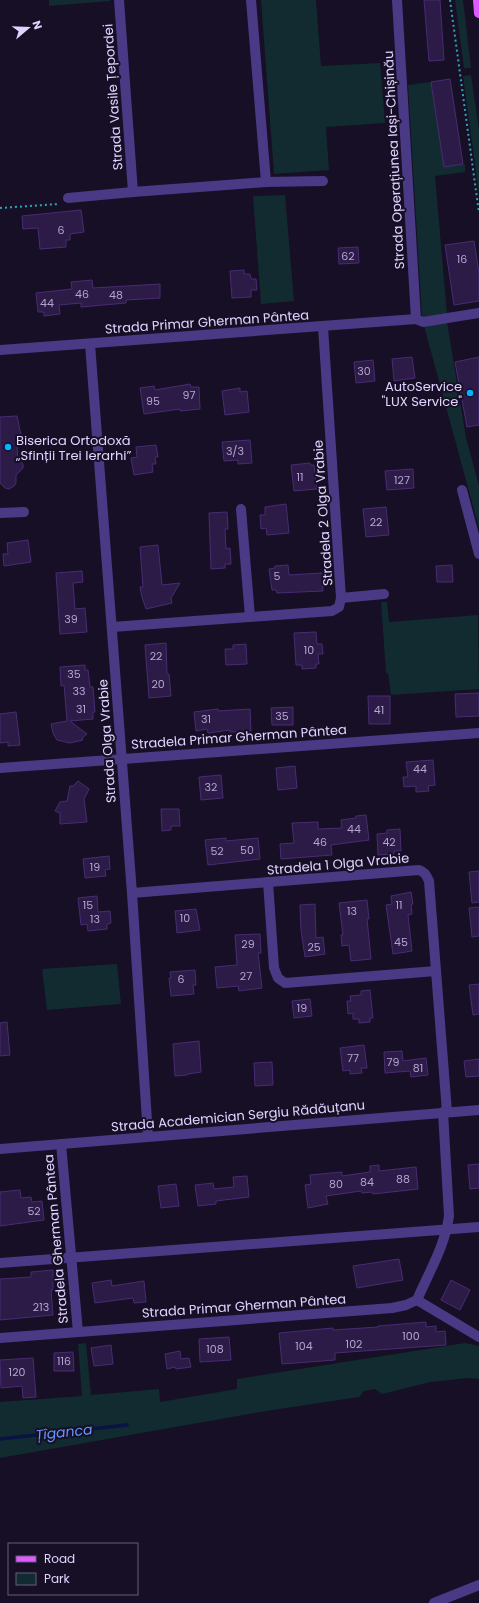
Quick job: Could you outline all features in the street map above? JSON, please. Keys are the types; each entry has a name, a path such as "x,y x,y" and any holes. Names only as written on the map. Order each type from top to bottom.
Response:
{"main road":[{"path":"478,0 479,13"}],"street":[{"name":"Strada Vasile Țepordei","path":"119,0 133,192"},
{"path":"251,0 266,182"},
{"name":"Strada Operațiunea Iași-Chișinău","path":"397,0 416,319"},
{"path":"68,198 266,182 323,181"},
{"name":"Strada Primar Gherman Pântea","path":"0,350 416,319 423,322 479,313"},
{"name":"Stradela 2 Olga Vrabie","path":"112,628 332,611 339,607 341,598 323,327"},
{"name":"Strada Olga Vrabie","path":"90,344 132,893 148,1136"},
{"path":"462,490 479,554"},
{"path":"241,509 250,617"},
{"path":"0,513 24,512"},
{"path":"341,598 384,594"},
{"name":"Stradela Primar Gherman Pântea","path":"0,768 479,733"},
{"name":"Stradela 1 Olga Vrabie","path":"132,893 419,870 426,874 429,881 436,971 445,1112 449,1216 443,1243 417,1300"},
{"path":"268,882 274,968 278,978 285,983 436,971"},
{"name":"Strada Academician Sergiu Rădăuțanu","path":"0,1149 479,1110"},
{"name":"Stradela Gherman Pântea","path":"61,1144 70,1258 78,1332"},
{"path":"0,1263 479,1227"},
{"path":"417,1300 479,1337"},
{"name":"Strada Primar Gherman Pântea","path":"0,1338 392,1308 406,1305 417,1300"},
{"path":"434,1603 479,1585"}],"path":[{"path":"450,0 479,213"},
{"path":"0,208 65,203 68,198"}],"green space":[{"path":"49,0 110,0 110,1 49,6"},
{"path":"261,0 316,0 321,66 380,63 385,123 326,127 329,170 274,174"},
{"path":"455,0 463,0 471,68 464,68"},
{"path":"471,75 479,130 479,194 463,76"},
{"path":"431,82 444,167 465,164 465,172 435,176 447,314 422,317 408,85"},
{"path":"285,195 294,301 261,304 253,196"},
{"path":"447,322 466,438 479,486 479,528 424,326"},
{"path":"381,602 387,602 389,622 478,615 479,689 391,695 388,673 386,673"},
{"path":"117,964 121,1004 47,1010 42,969"},
{"path":"86,1343 91,1395 159,1389 160,1402 237,1389 237,1379 465,1343 479,1346 479,1379 468,1378 430,1382 382,1394 375,1389 364,1391 359,1397 266,1411 0,1458 0,1402 82,1396 78,1344"}],"building":[{"path":"424,0 440,0 444,60 429,61"},
{"path":"450,79 463,164 444,167 431,82"},
{"path":"81,210 84,232 70,234 70,240 66,240 66,247 40,249 38,228 23,229 22,216"},
{"path":"474,241 479,273 479,301 454,305 445,245"},
{"path":"358,247 359,263 339,264 338,248"},
{"path":"244,270 244,274 250,274 251,279 256,279 257,290 251,290 251,297 232,298 230,271"},
{"path":"92,280 93,288 160,284 160,298 126,300 126,303 81,307 81,303 59,305 60,314 44,316 44,312 38,312 36,293 72,289 71,282"},
{"path":"412,357 415,378 394,381 392,359"},
{"name":"AutoService \"LUX Service\"","path":"479,357 479,425 467,427 455,362"},
{"path":"373,360 375,381 356,383 354,362"},
{"path":"190,384 191,387 199,387 200,409 180,411 180,409 144,414 140,388 154,386 155,390"},
{"path":"240,388 240,392 247,391 249,412 225,415 222,391"},
{"name":"Biserica Ortodoxă „Sfinții Trei Ierarhi”","path":"17,416 21,435 16,435 18,459 23,464 23,468 16,475 16,483 14,486 9,489 5,488 0,483 0,417"},
{"path":"250,440 252,463 238,464 238,460 224,461 222,442"},
{"path":"156,445 158,457 155,457 156,464 152,464 153,472 134,475 131,458 137,457 136,447"},
{"path":"310,463 310,465 314,465 317,489 294,491 291,465"},
{"path":"413,469 414,488 387,490 385,471"},
{"path":"286,504 289,533 267,535 266,528 261,529 260,515 265,515 265,507"},
{"path":"386,507 389,535 366,537 363,509"},
{"path":"227,512 228,529 225,529 226,549 230,548 231,564 225,564 225,568 211,569 209,513"},
{"path":"28,540 31,562 4,566 3,554 8,554 7,543"},
{"path":"158,545 162,585 180,583 171,598 172,603 146,609 140,587 143,587 140,547"},
{"path":"288,565 289,575 322,573 323,591 277,593 276,590 272,590 269,569 275,568 275,566"},
{"path":"452,565 453,582 437,582 436,566"},
{"path":"82,571 83,582 73,583 75,609 85,608 87,632 60,634 56,573"},
{"path":"316,632 317,644 322,644 323,654 318,654 319,664 316,664 316,668 302,669 302,665 296,665 294,633"},
{"path":"166,643 167,674 169,674 171,696 149,698 145,645"},
{"path":"246,644 247,664 226,665 225,649 233,649 233,645"},
{"path":"85,665 85,670 88,670 90,687 93,687 95,712 93,712 93,719 70,721 87,734 82,738 83,740 70,743 57,740 53,733 51,724 67,721 64,685 61,686 60,667"},
{"path":"479,693 479,716 456,717 455,694"},
{"path":"368,696 390,696 390,724 369,724"},
{"path":"293,707 293,725 272,725 271,708"},
{"path":"218,709 218,711 250,709 251,731 230,732 230,730 208,733 207,729 196,731 194,712"},
{"path":"16,712 20,745 8,746 8,742 0,743 0,714"},
{"path":"433,760 435,785 428,786 429,791 416,792 416,786 404,787 403,777 408,777 406,762"},
{"path":"295,766 297,788 278,790 276,768"},
{"path":"221,775 223,798 201,800 199,777"},
{"path":"78,781 89,789 84,799 87,822 60,824 60,813 55,811 60,802 67,801 70,786 73,786"},
{"path":"161,809 179,809 180,826 171,826 171,830 162,831"},
{"path":"366,815 369,840 331,845 332,855 281,859 280,844 294,843 292,823 318,822 318,829 342,828 341,820"},
{"path":"400,829 401,851 394,851 394,854 378,855 377,834 387,833 387,830"},
{"path":"226,838 226,841 258,838 260,859 208,865 205,840"},
{"path":"109,856 110,869 105,870 106,876 85,878 83,859"},
{"path":"479,871 479,902 472,903 469,872"},
{"path":"411,892 413,904 411,905 412,914 408,915 412,951 393,954 386,905 392,904 391,896"},
{"path":"97,896 98,912 110,911 111,923 107,924 107,929 88,931 87,924 81,925 78,898"},
{"path":"367,900 369,919 367,919 371,959 351,961 349,945 342,946 341,935 343,935 339,903"},
{"path":"315,904 316,938 323,937 325,954 305,957 301,930 300,905"},
{"path":"479,907 479,936 472,937 469,908"},
{"path":"196,909 200,930 177,933 175,911"},
{"path":"260,934 261,953 258,953 262,988 239,991 238,986 217,988 215,967 237,965 235,935"},
{"path":"195,970 196,985 193,985 194,994 171,996 169,978 171,978 170,972"},
{"path":"479,984 479,1014 473,1015 469,985"},
{"path":"370,990 373,1018 370,1018 370,1022 359,1023 359,1019 353,1019 353,1013 348,1014 347,1001 351,1001 350,996 361,995 361,991"},
{"path":"310,999 312,1016 294,1018 292,1001"},
{"path":"7,1022 10,1055 0,1056 0,1023"},
{"path":"199,1041 201,1072 175,1076 173,1044"},
{"path":"364,1045 367,1068 361,1068 362,1073 350,1074 350,1070 343,1071 340,1048"},
{"path":"402,1051 403,1061 426,1058 428,1075 411,1077 410,1071 385,1073 384,1052"},
{"path":"479,1059 479,1076 466,1077 464,1061"},
{"path":"272,1062 273,1085 255,1086 254,1063"},
{"path":"479,1164 479,1188 470,1189 468,1165"},
{"path":"379,1165 379,1171 416,1167 418,1189 373,1194 372,1192 362,1193 361,1191 326,1196 328,1204 308,1208 305,1185 311,1184 310,1175 342,1172 342,1176 370,1172 370,1166"},
{"path":"247,1176 249,1197 216,1201 216,1204 198,1206 195,1185 213,1183 214,1189 234,1187 233,1177"},
{"path":"176,1184 179,1206 161,1208 158,1186"},
{"path":"20,1190 21,1198 31,1197 32,1202 42,1201 44,1220 0,1226 0,1192"},
{"path":"399,1259 403,1280 357,1288 353,1266"},
{"path":"53,1270 53,1290 51,1290 53,1315 0,1320 0,1279 31,1277 31,1272"},
{"path":"111,1280 112,1286 144,1281 146,1302 134,1303 133,1298 95,1303 92,1283"},
{"path":"451,1280 470,1290 460,1310 441,1300"},
{"path":"426,1322 426,1327 436,1326 436,1332 445,1331 446,1345 335,1353 335,1360 282,1364 279,1333 333,1328 333,1330 378,1327"},
{"path":"229,1337 231,1360 200,1362 199,1339"},
{"path":"111,1345 113,1364 94,1366 91,1348"},
{"path":"180,1351 181,1359 189,1358 191,1367 176,1369 175,1367 167,1369 165,1354"},
{"path":"73,1352 74,1371 54,1371 54,1353"},
{"path":"33,1358 36,1397 23,1398 22,1386 1,1388 0,1360"}],"waterway":[{"name":"Țîganca","path":"0,1439 127,1425"}],"place":[{"name":"AutoService \"LUX Service\"","path":"470,393"},
{"name":"Biserica Ortodoxă „Sfinții Trei Ierarhi”","path":"8,447"}]}
